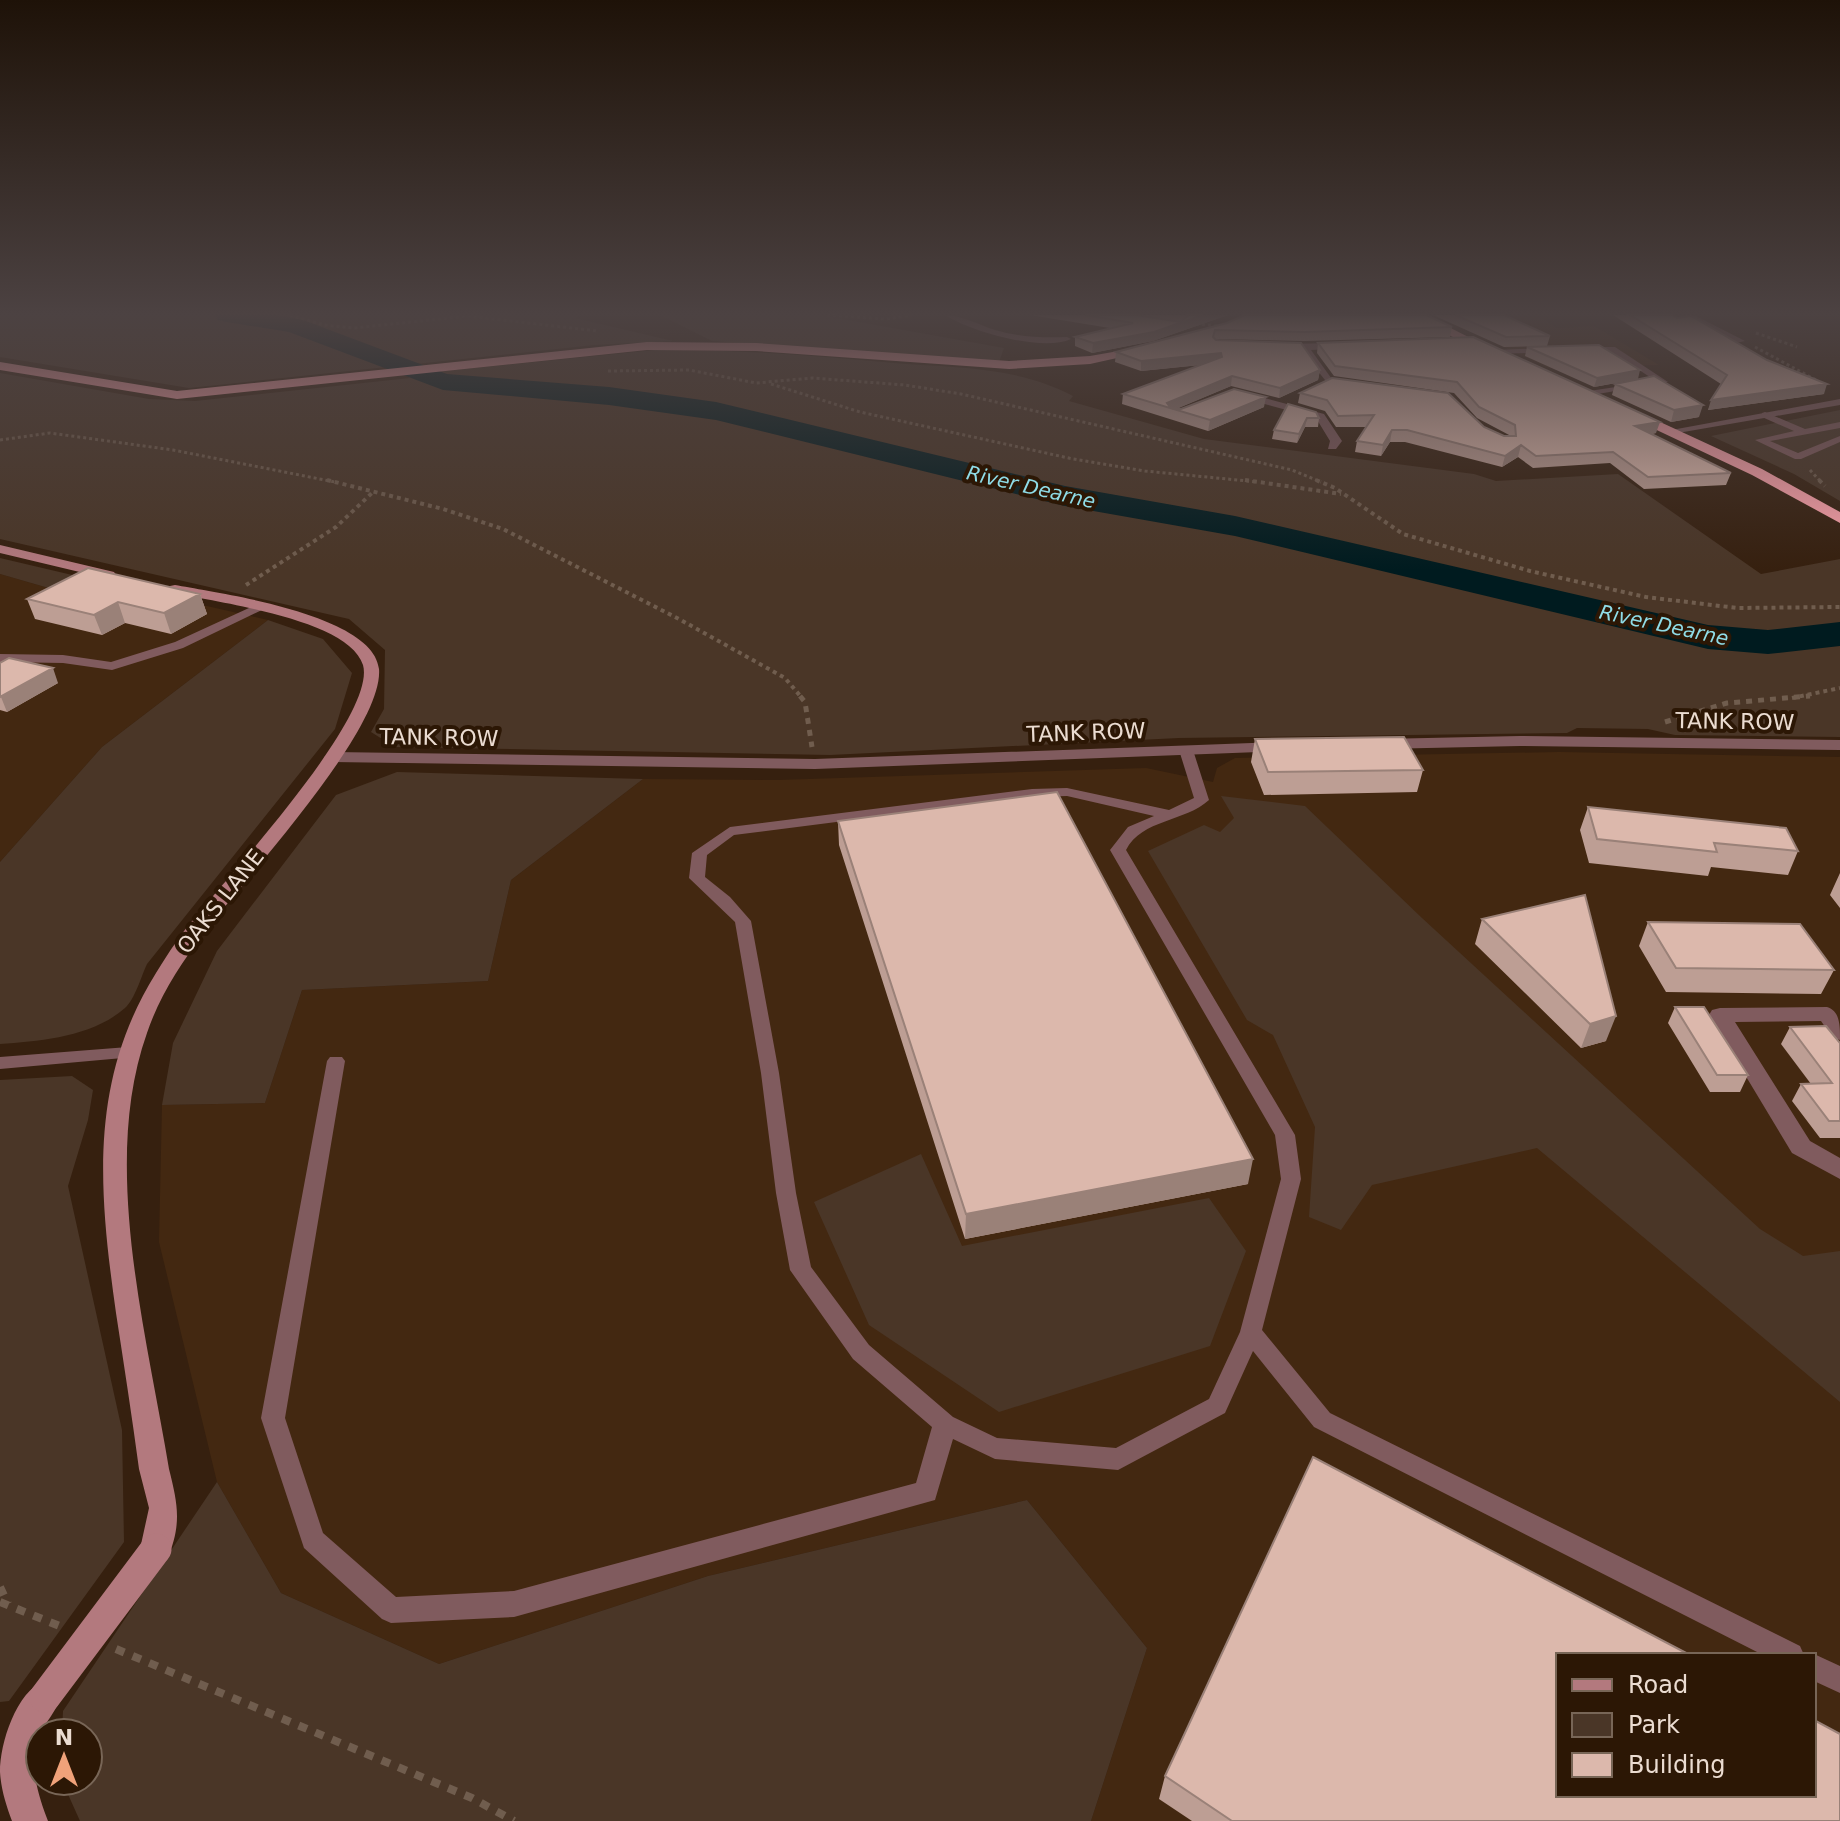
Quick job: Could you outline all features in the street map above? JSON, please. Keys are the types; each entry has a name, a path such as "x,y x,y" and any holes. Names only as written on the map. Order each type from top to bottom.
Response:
{"highway":[{"path":"1604,400 1757,472 1840,518"}],"street":[{"path":"1261,400 1320,416 1336,441 1332,446"},
{"path":"1280,405 1293,400"},
{"path":"1672,431 1840,402"},
{"path":"0,549 118,577"},
{"name":"OAKS LANE","path":"30,1821 21,1800 16,1767 20,1740 45,1697 156,1549 164,1508 154,1469 116,1210 118,1114 128,1053 147,1006 180,953 333,757 369,697 371,665 351,640 323,623 164,587"},
{"name":"TANK ROW","path":"1358,744 1639,742 1840,745"},
{"name":"TANK ROW","path":"333,757 815,764 1295,747"},
{"path":"1840,1032 1827,1014 1720,1015 1801,1147 1840,1170"}],"lane":[{"path":"1765,415 1803,431"},
{"path":"1840,425 1760,440 1798,457 1840,439"},
{"path":"0,658 63,659 112,666 179,645 260,607"},
{"path":"1170,815 1067,792 1032,793 730,831 700,853 697,878 743,921 801,1270 861,1352 945,1424 995,1448 1118,1459 1217,1406 1251,1332 1291,1179 1285,1135 1118,850 1124,836 1140,825 1170,815 1202,800 1186,750"},
{"path":"0,1063 128,1053"},
{"path":"336,1061 273,1418 313,1540 391,1610 514,1604 926,1492 945,1424"},
{"path":"1251,1332 1322,1420 1787,1653"},
{"path":"1816,1668 1840,1680"}],"path":[{"path":"821,400 860,412 1073,459 1145,471 1217,476 1346,495"},
{"path":"987,400 1292,470 1318,479 1346,495 1403,534 1530,571 1646,597 1737,608 1840,607"},
{"path":"0,440 50,433 299,473 443,509 503,529 679,619 785,678 805,702 815,764"},
{"path":"224,599 336,527 373,491"},
{"path":"1639,742 1659,724 1727,703 1806,697 1840,688"},
{"path":"0,1587 4,1603 67,1629"},
{"path":"110,1647 472,1798 514,1821"}],"shaded area":[{"path":"0,574 59,591 102,582 268,620 102,747 0,862"},
{"path":"1559,752 1840,757 1840,1821 1091,1821 1147,1648 1027,1500 708,1576 439,1664 281,1593 217,1482 159,1242 162,1105 265,1103 302,990 488,981 511,880 643,779 778,780 1146,768 1213,782 1217,768 1235,758"}],"green space":[{"path":"0,400 1070,400 1204,439 1474,474 1496,481 1618,474 1761,574 1840,559 1840,627 1766,637 1679,624 1191,511 1138,502 1149,514 1288,542 1709,641 1777,648 1840,640 1840,737 1675,735 1648,729 1577,728 1567,733 1179,738 830,755 395,747 371,732 384,709 385,650 349,619 0,539"},
{"path":"1840,410 1840,501 1794,474 1711,436"},
{"path":"0,558 102,582 59,591 0,574"},
{"path":"268,620 323,639 352,673 335,729 147,964 135,994 125,1008 112,1018 66,1036 0,1044 0,862 102,747"},
{"path":"397,772 643,779 511,880 488,981 302,990 265,1103 162,1105 173,1043 217,951 336,795"},
{"path":"1221,796 1305,806 1760,1229 1803,1256 1840,1251 1840,1402 1537,1148 1372,1185 1341,1230 1309,1217 1315,1127 1273,1035 1247,1020 1148,851 1204,825 1220,832 1234,818"},
{"path":"72,1076 93,1090 88,1120 68,1186 122,1430 124,1542 9,1701 0,1702 0,1080"},
{"path":"921,1154 962,1246 1209,1198 1246,1251 1210,1346 999,1412 869,1325 814,1202"},
{"path":"217,1482 281,1593 439,1664 708,1576 1027,1500 1147,1648 1091,1821 80,1821 69,1797 104,1797 104,1717 63,1717 63,1711"}],"building":[{"path":"1143,400 1174,400 1167,403 1170,407 1181,409 1205,400 1259,400 1210,420"},
{"path":"1327,400 1455,400 1484,427 1504,436 1516,436 1515,425 1479,407 1473,400 1612,400 1660,422 1635,426 1731,473 1648,477 1613,452 1536,456 1521,445 1505,456 1407,430 1392,430 1383,445 1357,441 1374,415 1338,416"},
{"path":"1651,400 1695,400 1703,405 1674,410"},
{"path":"1288,404 1316,412 1319,418 1307,418 1299,434 1274,430"},
{"path":"88,568 200,594 164,613 118,602 94,615 27,599"},
{"path":"9,658 53,668 0,697 0,663"},
{"path":"1404,737 1423,770 1268,772 1255,739"},
{"path":"1057,792 1253,1159 966,1214 838,821"},
{"path":"1588,807 1786,828 1798,851 1714,843 1717,852 1597,839"},
{"path":"1585,895 1616,1016 1590,1024 1482,919"},
{"path":"1648,922 1800,924 1834,970 1676,968"},
{"path":"1675,1007 1704,1007 1748,1075 1717,1075"},
{"path":"1826,1026 1840,1043 1840,1121 1829,1121 1801,1084 1832,1083 1790,1027"},
{"path":"1313,1457 1686,1653 1556,1653 1556,1797 1816,1797 1816,1721 1840,1734 1840,1821 1232,1821 1165,1776"}],"waterway":[{"name":"River Dearne","path":"637,400 716,411 1065,496 1235,526 1708,637 1768,642 1840,634"}]}
